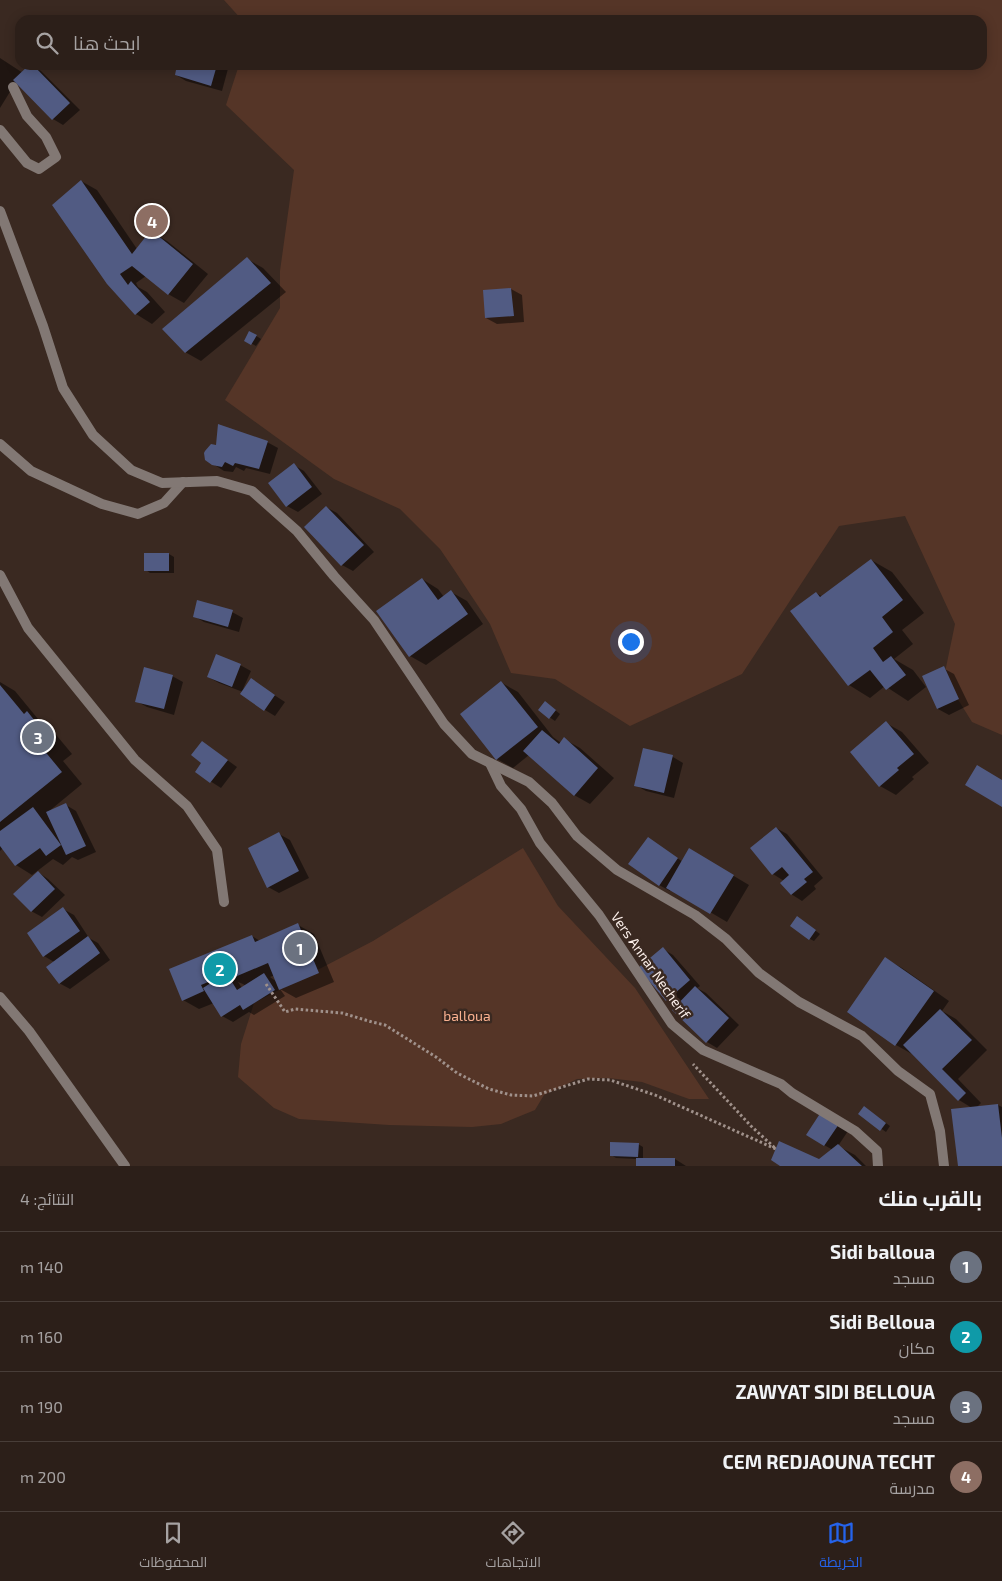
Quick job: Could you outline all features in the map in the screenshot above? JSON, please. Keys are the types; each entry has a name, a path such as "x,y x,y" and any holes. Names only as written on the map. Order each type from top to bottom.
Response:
{"street":[{"path":"0,130 26,163 39,169 56,157 46,137 27,116 13,87"},
{"path":"0,211 44,326 63,388 92,435 131,470 162,483 217,481 252,491 297,531 374,620 444,724 472,754 529,782 552,803 577,836 617,870 695,915 726,939 759,974 799,1002 862,1036 898,1071 930,1094 940,1131 944,1166"},
{"path":"0,444 31,471 102,504 138,514 164,503 183,482"},
{"path":"0,574 28,628 135,760 187,806 217,850 224,902"},
{"name":"Vers Annar Necherif","path":"490,763 501,786 521,809 540,843 599,915 672,1024 703,1050 781,1084 799,1098 855,1132 877,1151 878,1166"},
{"path":"0,997 30,1031 125,1166"}],"path":[{"path":"266,984 285,1012 295,1009 342,1013 385,1025 436,1057 457,1073 489,1089 511,1095 533,1096 588,1079 610,1080 655,1095 776,1149 751,1126 692,1063"}],"green space":[{"path":"224,0 1002,0 1002,735 972,722 944,677 955,624 905,516 839,526 742,674 630,726 555,679 511,673 490,624 455,571 440,549 400,509 334,479 225,400 280,308 280,271 294,170 226,105 237,70 987,70 987,15 238,15"},
{"name":"balloua","path":"523,848 558,906 635,988 709,1099 689,1099 642,1082 608,1078 577,1079 544,1095 535,1110 501,1124 472,1127 389,1125 299,1119 274,1108 238,1077 241,1044 254,1003 373,941"}],"building":[{"path":"24,70 38,70 70,103 52,120 13,80"},
{"path":"176,70 216,70 211,86 175,75"},
{"path":"81,180 132,254 151,230 193,264 168,295 132,266 120,274 128,285 131,281 150,302 135,315 107,284 52,205"},
{"path":"247,257 271,283 185,353 162,329"},
{"path":"511,288 514,316 485,318 483,290"},
{"path":"249,331 257,335 251,345 244,341"},
{"path":"218,424 268,441 259,469 235,463 233,466 225,462 222,467 212,465 205,460 205,451 211,444 216,445"},
{"path":"294,463 312,487 286,507 268,483"},
{"path":"326,506 364,545 341,566 304,527"},
{"path":"144,553 169,553 169,571 144,571"},
{"path":"871,559 903,600 882,617 893,632 873,648 883,662 891,656 906,675 886,690 870,670 848,686 790,611 816,592 820,597"},
{"path":"422,578 438,600 451,590 468,614 409,657 376,611"},
{"path":"197,600 233,610 228,627 193,617"},
{"path":"216,654 241,664 232,687 207,677"},
{"path":"944,666 959,699 937,709 922,676"},
{"path":"144,667 173,675 164,709 135,702"},
{"path":"251,678 275,695 264,711 240,694"},
{"path":"501,681 538,727 496,760 460,714"},
{"path":"0,685 24,714 27,711 51,741 43,749 62,772 0,822"},
{"path":"545,701 556,710 549,719 538,710"},
{"path":"886,721 914,754 879,787 850,752"},
{"path":"542,730 559,744 564,737 598,768 574,796 523,751"},
{"path":"202,741 228,760 210,783 195,772 201,763 191,755"},
{"path":"643,748 673,755 664,793 634,786"},
{"path":"977,765 1002,780 1002,807 965,785"},
{"path":"66,803 86,846 66,855 46,812"},
{"path":"33,807 61,845 46,856 40,848 15,866 0,846 0,831"},
{"path":"776,827 813,872 804,879 807,882 791,895 780,883 789,875 782,867 772,875 750,848"},
{"path":"279,832 299,871 267,888 248,848"},
{"path":"648,837 678,858 659,886 628,864"},
{"path":"689,848 734,875 710,914 666,888"},
{"path":"38,871 55,889 31,912 13,894"},
{"path":"63,907 80,931 43,957 27,933"},
{"path":"797,916 816,930 809,940 790,926"},
{"path":"298,923 319,973 279,990 268,963 230,979 237,990 264,973 275,990 243,1010 240,1005 221,1017 203,988 220,977 201,985 204,991 182,1001 169,969 252,935 255,942"},
{"path":"88,936 100,953 59,984 46,967"},
{"path":"663,947 690,980 666,1001 638,968"},
{"path":"885,957 934,991 895,1046 847,1012"},
{"path":"695,986 729,1018 706,1043 672,1010"},
{"path":"940,1009 972,1040 942,1069 966,1093 958,1101 903,1045"},
{"path":"998,1104 1002,1138 1002,1166 958,1166 951,1109"},
{"path":"864,1106 886,1123 880,1131 858,1114"},
{"path":"821,1112 839,1124 824,1146 806,1135"},
{"path":"779,1141 819,1159 838,1144 862,1166 780,1166 771,1160"},
{"path":"610,1142 639,1143 638,1157 610,1156"},
{"path":"636,1158 675,1158 675,1166 636,1166"}],"place":[{"name":"CEM REDJAOUNA TECHT","path":"152,221"},
{"name":"ZAWYAT SIDI BELLOUA","path":"38,737"},
{"name":"Sidi balloua","path":"300,948"},
{"name":"Sidi Belloua","path":"220,969"}]}
